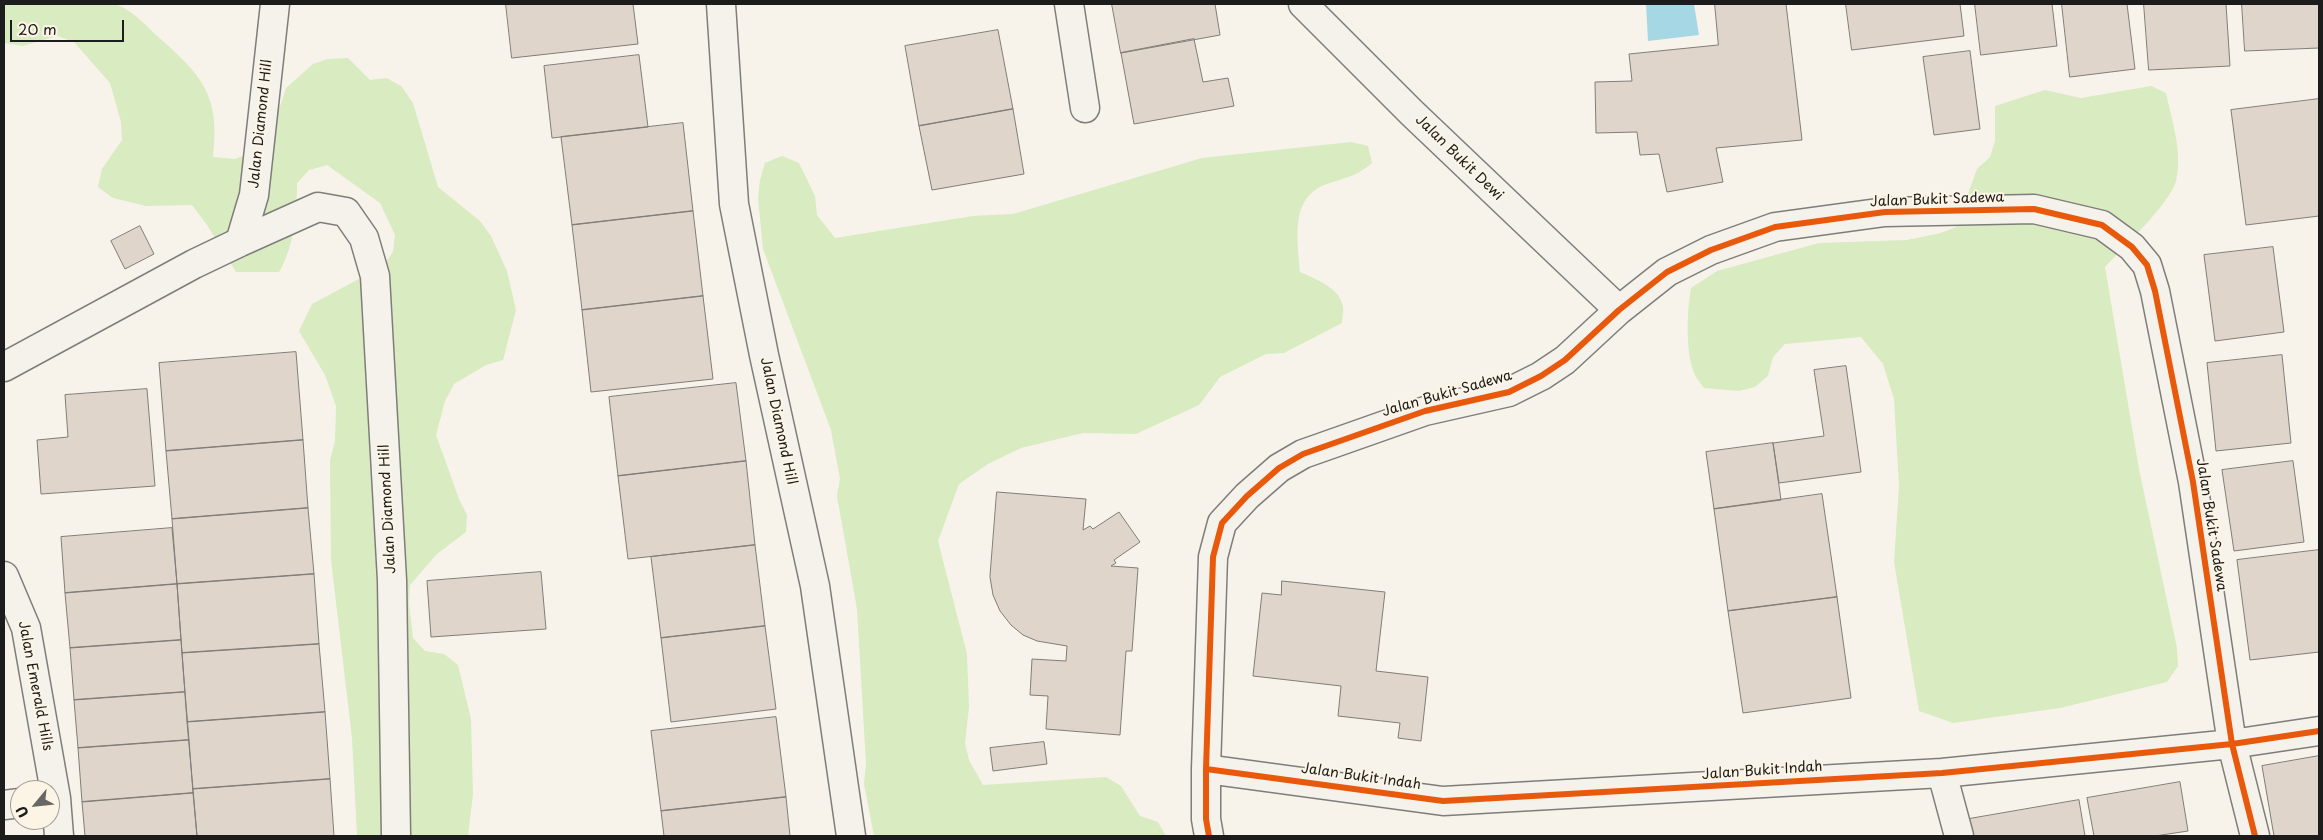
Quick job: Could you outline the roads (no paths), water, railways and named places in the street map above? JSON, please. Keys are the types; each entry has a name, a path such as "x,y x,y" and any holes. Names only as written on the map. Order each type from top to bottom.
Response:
{"street":[{"name":"Jalan Diamond Hill","path":"240,242 254,195 275,4"},
{"name":"Jalan Diamond Hill","path":"721,4 734,204 764,355 815,586 851,836"},
{"path":"1069,4 1085,108"},
{"name":"Jalan Bukit Dewi","path":"1303,4 1412,113 1619,310"},
{"name":"Jalan Diamond Hill","path":"4,367 194,264 240,242 318,207 346,212 364,238 376,276 392,580 396,836"},
{"name":"Jalan Bukit Sadewa","path":"1209,836 1206,819 1206,769 1213,557 1222,523 1247,496 1279,468 1303,454 1426,411 1509,392 1542,376 1565,360 1619,310 1667,272 1711,250 1775,227 1885,212 2034,209 2102,225 2132,247 2147,265 2155,291 2193,482 2232,744 2255,836"},
{"name":"Jalan Emerald Hills","path":"4,576 26,628 50,780"},
{"name":"Jalan Bukit Indah","path":"1206,769 1443,801 1942,773 2232,744 2319,731"},
{"path":"1942,773 1959,836"}],"water":[{"path":"1646,4 1694,4 1699,35 1648,41"}]}
